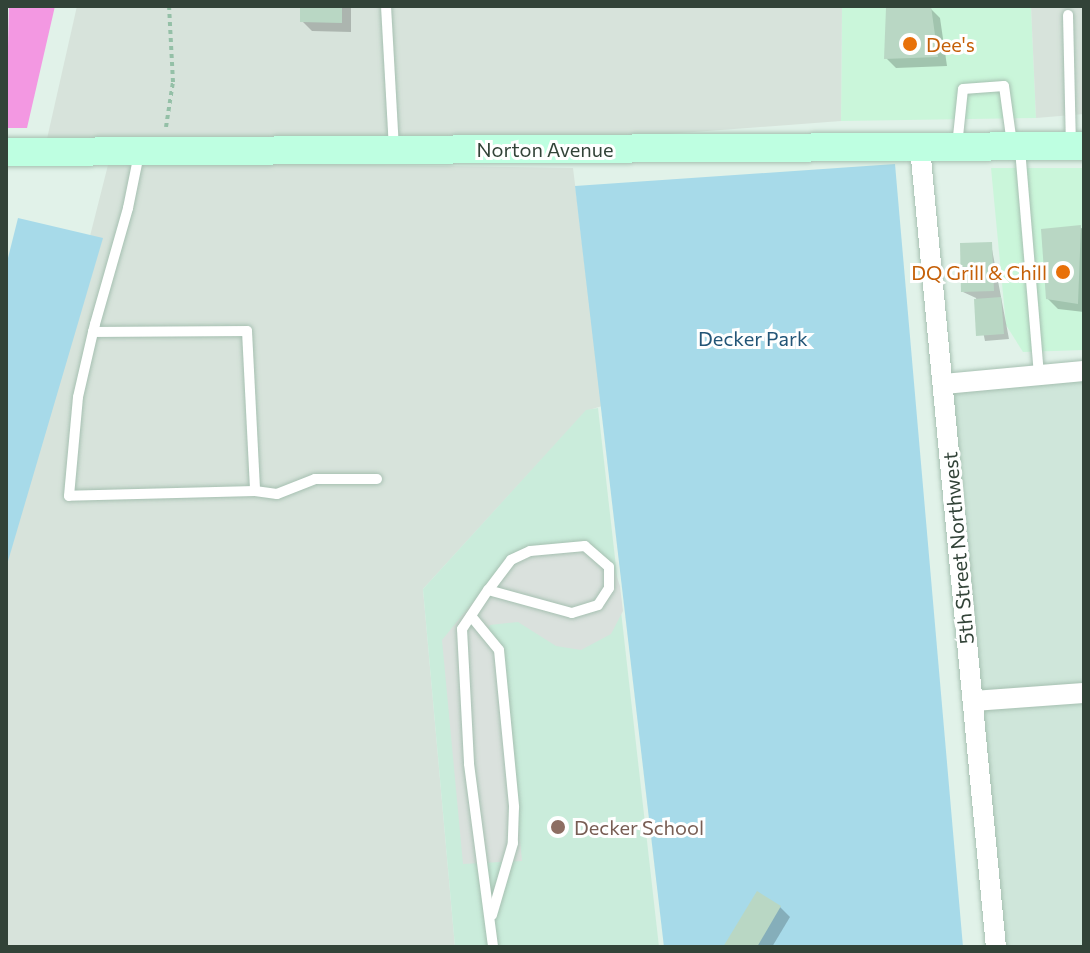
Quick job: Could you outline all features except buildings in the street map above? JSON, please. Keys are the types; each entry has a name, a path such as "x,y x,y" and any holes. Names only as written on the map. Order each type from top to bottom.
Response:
{"main road":[{"name":"Norton Avenue","path":"19,152 1077,146"}],"street":[{"name":"5th Street Northwest","path":"920,148 996,947"},
{"path":"943,384 1084,371"},
{"path":"973,701 1084,693"}],"lane":[{"path":"386,6 394,150"},
{"path":"1068,15 1077,146"},
{"path":"957,148 963,89 1004,86 1016,147 1039,375"},
{"path":"151,152 93,332 78,397 69,496 255,491 277,494 315,479 377,479"},
{"path":"93,332 247,331 255,491"},
{"path":"488,590 572,613 598,605 609,588 609,567 585,546 530,551 511,560 488,590 462,629 463,668 493,947"},
{"path":"471,616 499,650 515,815 490,923"}],"path":[{"path":"151,152 173,82 169,6"}],"shaded area":[{"path":"9,6 55,6 27,128 6,128"},
{"path":"77,6 842,6 841,121 467,149 44,152"},
{"path":"842,6 1031,6 1036,118 841,121"},
{"path":"1031,6 1084,6 1084,114 1036,118"},
{"path":"109,161 573,168 602,406 586,411 423,589 455,947 6,947 6,568"},
{"path":"991,168 1084,168 1084,350 1023,352 1006,325"},
{"path":"1084,371 1084,947 996,947 943,384"},
{"path":"598,408 659,947 455,947 423,589 586,410"},
{"path":"585,546 614,569 620,586 623,611 611,634 581,650 556,646 518,622 490,625 486,634 504,662 522,861 463,864 442,640 509,558"}],"green space":[{"name":"Decker Park","path":"895,164 963,947 664,947 575,186"},
{"path":"18,218 103,238 6,568 6,266"}],"place":[{"name":"Dee's","path":"910,44"},
{"name":"DQ Grill & Chill","path":"1063,272"},
{"name":"Decker School","path":"558,827"}]}
